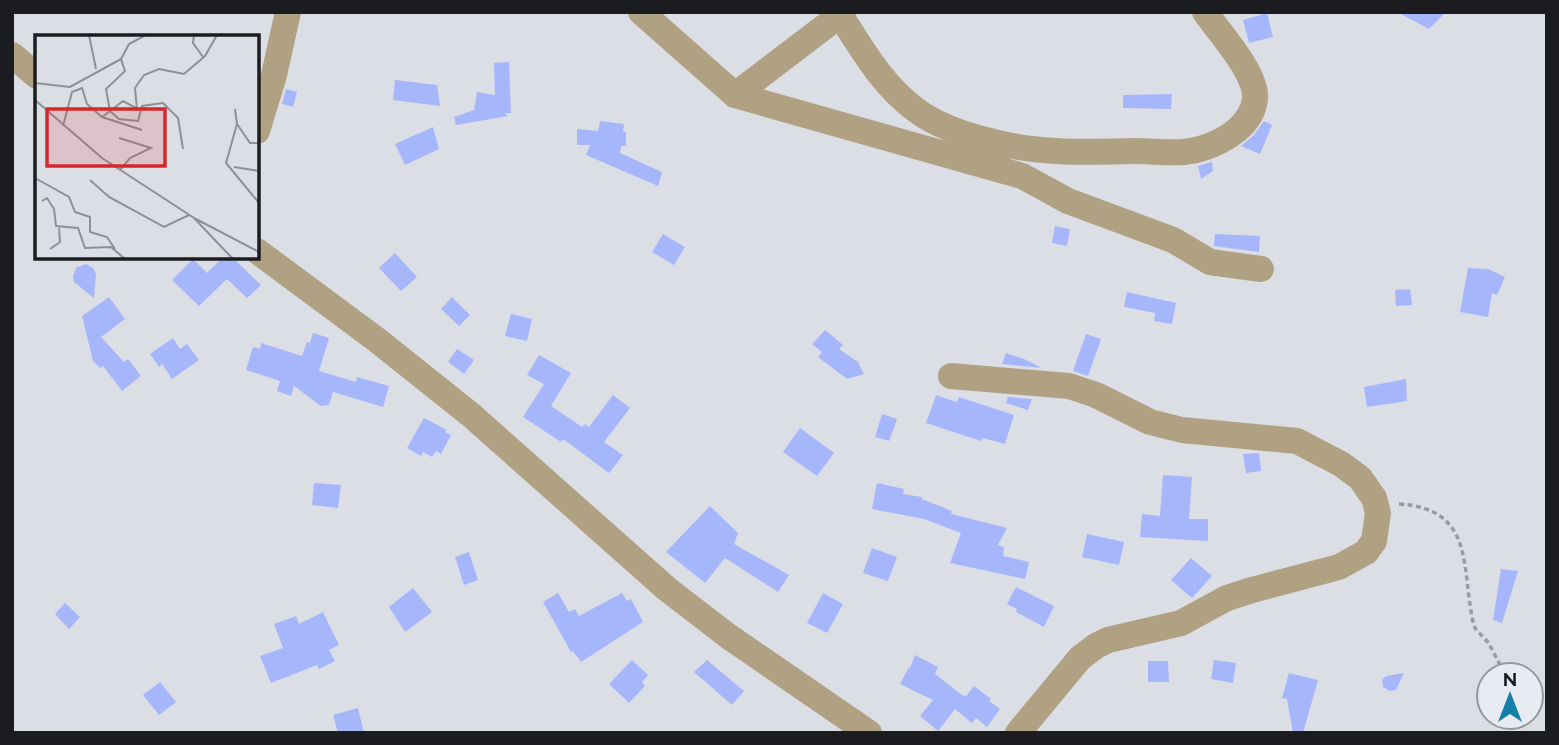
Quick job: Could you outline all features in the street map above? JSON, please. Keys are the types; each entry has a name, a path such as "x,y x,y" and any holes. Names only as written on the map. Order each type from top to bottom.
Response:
{"street":[{"path":"259,125 288,12"},
{"path":"641,12 735,95 1022,176 1068,201 1173,240 1210,262 1261,269"},
{"path":"735,95 841,13 882,78 916,110 952,129 994,142 1037,150 1080,153 1179,152 1200,149 1242,126 1251,113 1255,97 1253,81 1205,12"},
{"path":"12,55 35,74"},
{"path":"259,252 377,340 471,415 667,589 728,636 869,733"},
{"path":"951,376 1069,386 1096,395 1150,422 1182,430 1297,441 1341,464 1360,478 1374,498 1378,513 1374,541 1366,552 1339,567 1227,598 1181,623 1108,640 1097,646 1080,658 1018,733"}],"path":[{"path":"1378,513 1396,504 1418,505 1439,513 1460,538 1473,626 1488,642 1498,661"}],"building":[{"path":"1397,12 1446,12 1429,29"},
{"path":"1267,13 1273,37 1249,43 1243,20"},
{"path":"509,62 511,113 505,113 508,116 456,125 454,117 474,110 477,92 495,95 494,63"},
{"path":"395,80 437,85 440,106 393,100"},
{"path":"286,89 297,92 293,107 282,104"},
{"path":"1172,94 1171,109 1123,108 1123,95"},
{"path":"600,121 624,124 626,146 621,146 620,153 662,172 658,186 586,155 590,145 577,145 577,129 598,131"},
{"path":"1264,121 1272,125 1260,154 1241,146 1254,135"},
{"path":"433,127 439,149 405,165 395,144"},
{"path":"1212,162 1213,171 1201,179 1198,166"},
{"path":"1055,226 1070,229 1067,246 1052,243"},
{"path":"663,234 685,247 674,265 652,252"},
{"path":"1215,234 1260,236 1259,252 1214,246"},
{"path":"395,253 417,277 401,291 379,268"},
{"path":"193,259 207,273 221,259 234,259 261,285 247,298 227,279 199,306 172,280"},
{"path":"86,264 93,268 96,274 94,298 74,282 76,268"},
{"path":"1468,268 1488,269 1505,277 1497,295 1492,293 1488,317 1460,312"},
{"path":"1410,289 1412,305 1396,306 1395,290"},
{"path":"1127,292 1176,303 1172,324 1154,321 1155,313 1124,307"},
{"path":"109,297 125,319 101,337 124,362 128,359 141,376 122,391 103,366 100,368 93,361 82,316"},
{"path":"452,297 470,315 459,326 441,309"},
{"path":"511,314 532,319 527,341 505,336"},
{"path":"825,330 843,345 839,349 858,362 864,374 847,379 818,357 822,352 812,344"},
{"path":"313,333 329,338 319,371 356,382 357,377 389,386 383,407 333,392 329,405 321,406 294,386 291,396 277,391 280,381 246,370 253,347 260,349 261,343 302,356"},
{"path":"1086,334 1101,339 1088,376 1073,371"},
{"path":"173,338 180,349 187,344 199,360 172,379 162,364 159,367 150,354"},
{"path":"457,349 474,360 464,374 448,362"},
{"path":"1006,353 1024,359 1042,368 1002,364"},
{"path":"539,355 571,373 551,406 582,427 585,424 589,427 613,395 630,408 604,442 623,455 609,473 563,439 561,442 523,417 544,384 527,375"},
{"path":"1406,379 1407,401 1367,407 1364,387"},
{"path":"936,395 957,402 959,397 1014,415 1005,444 983,438 981,441 926,423"},
{"path":"1008,397 1032,399 1028,410 1006,403"},
{"path":"882,414 897,419 889,441 875,437"},
{"path":"424,418 451,435 441,454 436,451 432,457 423,452 421,456 407,448"},
{"path":"800,428 834,453 817,476 783,452"},
{"path":"1259,453 1261,471 1246,473 1243,454"},
{"path":"1163,475 1192,477 1189,519 1208,519 1208,541 1140,537 1142,514 1160,516"},
{"path":"314,483 341,485 338,508 312,505"},
{"path":"877,483 904,489 903,494 922,497 952,511 951,514 1007,528 998,545 1004,547 1003,556 1029,562 1025,579 950,563 961,533 924,519 872,509"},
{"path":"710,506 738,533 734,544 789,575 778,592 725,558 705,583 666,552"},
{"path":"1087,534 1124,542 1119,565 1082,557"},
{"path":"872,548 897,557 888,581 863,573"},
{"path":"469,552 478,580 464,585 455,557"},
{"path":"1191,558 1212,576 1192,598 1171,580"},
{"path":"1501,569 1518,571 1502,623 1493,620"},
{"path":"1016,587 1054,606 1044,627 1007,604"},
{"path":"413,588 432,612 405,632 389,607"},
{"path":"558,593 569,612 575,609 579,616 622,593 627,601 631,599 643,622 581,662 573,651 571,652 543,602"},
{"path":"823,593 843,604 827,633 807,623"},
{"path":"65,603 80,617 69,629 55,614"},
{"path":"323,612 339,645 329,650 335,661 319,669 317,665 271,683 260,656 283,648 274,624 296,616 299,624"},
{"path":"915,655 938,667 935,674 962,695 966,696 974,686 991,699 989,701 1000,709 987,727 976,718 972,723 955,709 938,731 920,716 933,700 900,684"},
{"path":"632,660 648,675 642,682 645,686 629,703 609,684"},
{"path":"707,660 744,691 732,705 694,672"},
{"path":"1214,660 1236,663 1233,683 1211,679"},
{"path":"1148,661 1168,661 1169,682 1148,682"},
{"path":"1289,673 1318,680 1303,733 1293,733 1287,699 1282,698"},
{"path":"1404,673 1396,690 1390,691 1383,687 1382,680 1386,676"},
{"path":"160,682 176,702 159,715 143,695"},
{"path":"358,708 364,733 338,733 333,715"}]}
